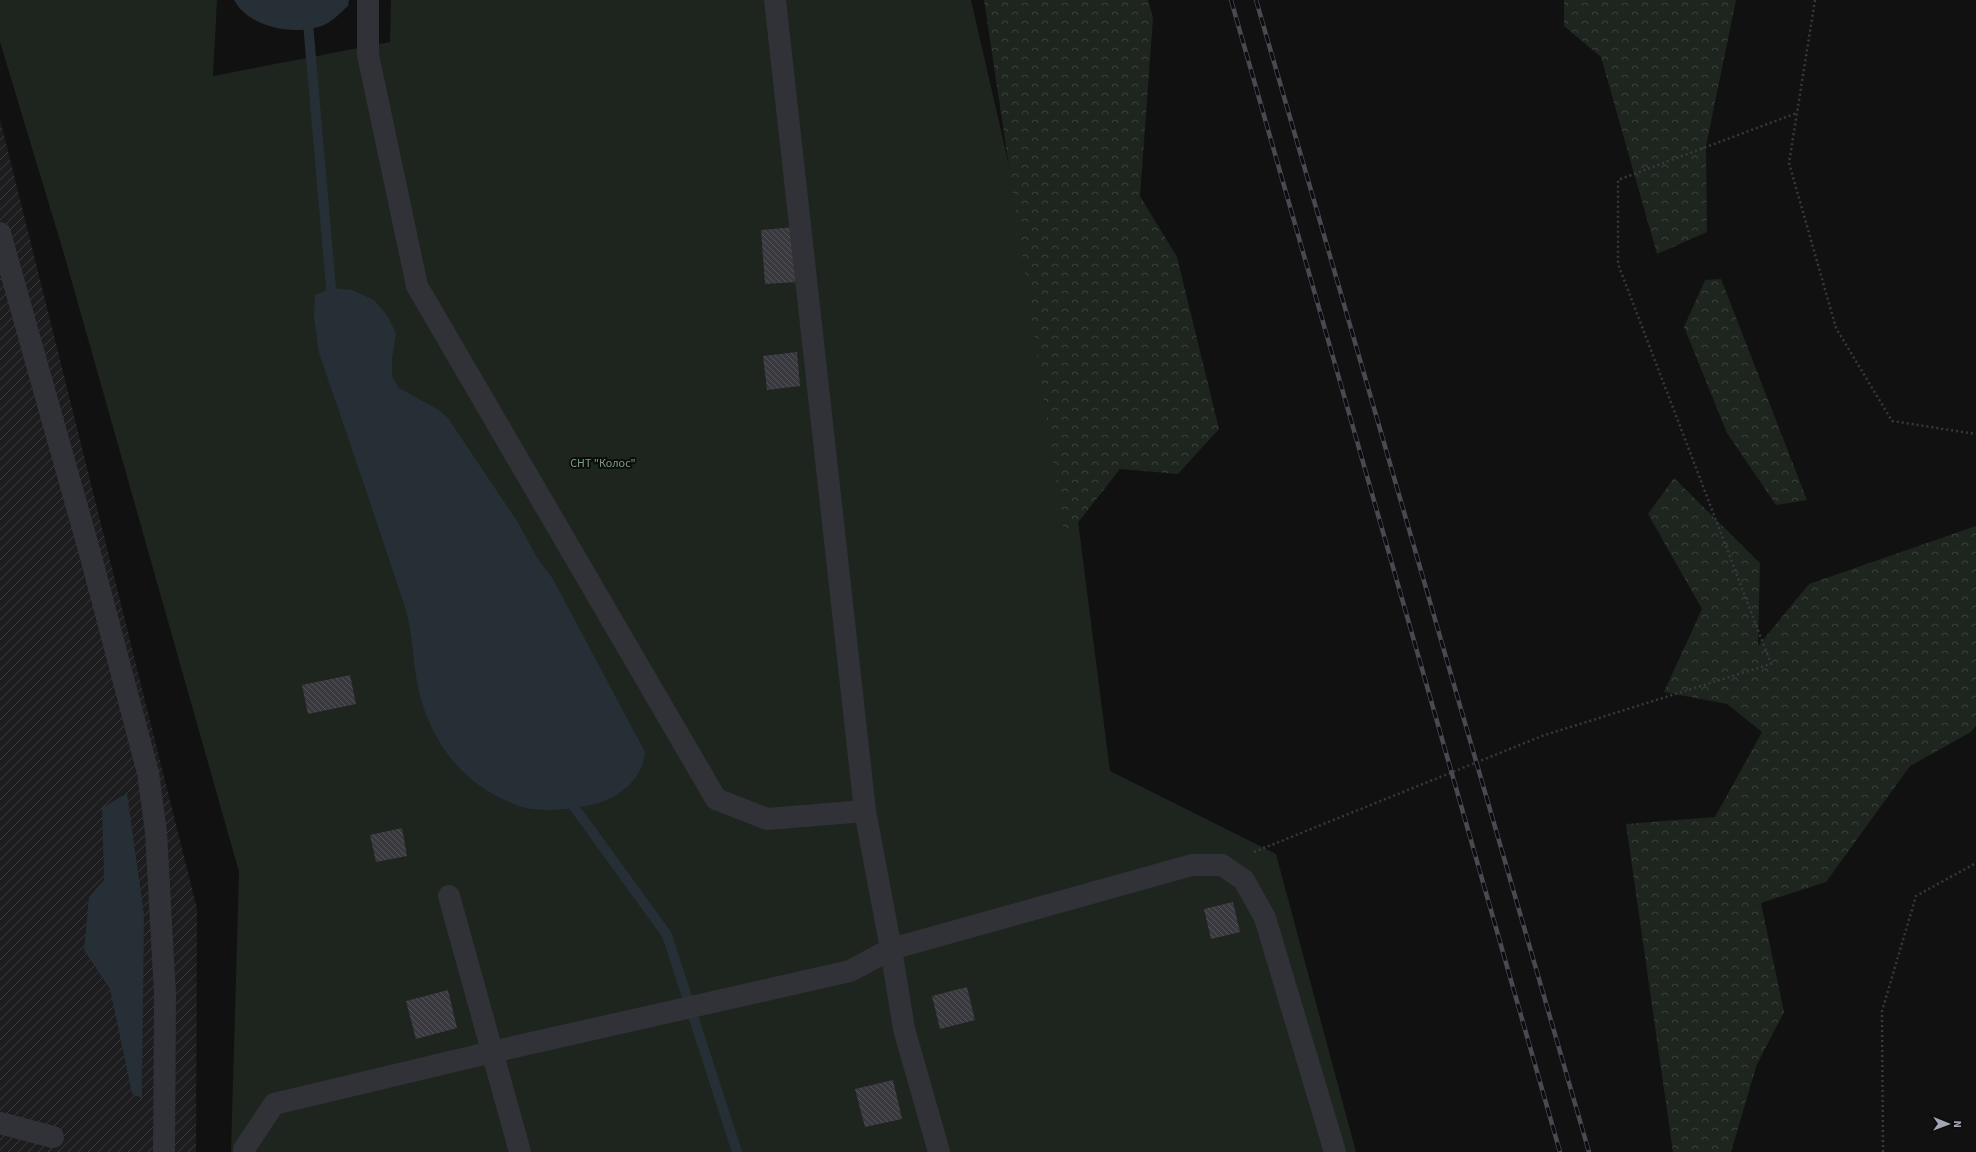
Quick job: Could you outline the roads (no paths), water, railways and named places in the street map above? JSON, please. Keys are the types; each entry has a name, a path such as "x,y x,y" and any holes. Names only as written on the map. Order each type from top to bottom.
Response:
{"street":[{"path":"368,0 368,55 417,286 716,799 767,819 864,811"},
{"path":"776,0 864,811 892,949 904,1029 939,1152"},
{"path":"0,233 91,557 148,773 156,832 165,994 164,1152"},
{"path":"244,1152 244,1149 274,1104 492,1052 850,971 892,949 1192,865 1222,865 1244,880 1265,918 1335,1152"},
{"path":"449,896 520,1152"},
{"path":"0,1123 53,1137"}],"waterway":[{"path":"306,0 331,288 336,300"},
{"path":"567,797 667,935 737,1152"}],"railway":[{"path":"1231,0 1560,1152"},
{"path":"1256,0 1589,1152"}],"park label":[{"name":"СНТ \"Колос\"","path":"603,463"}]}
